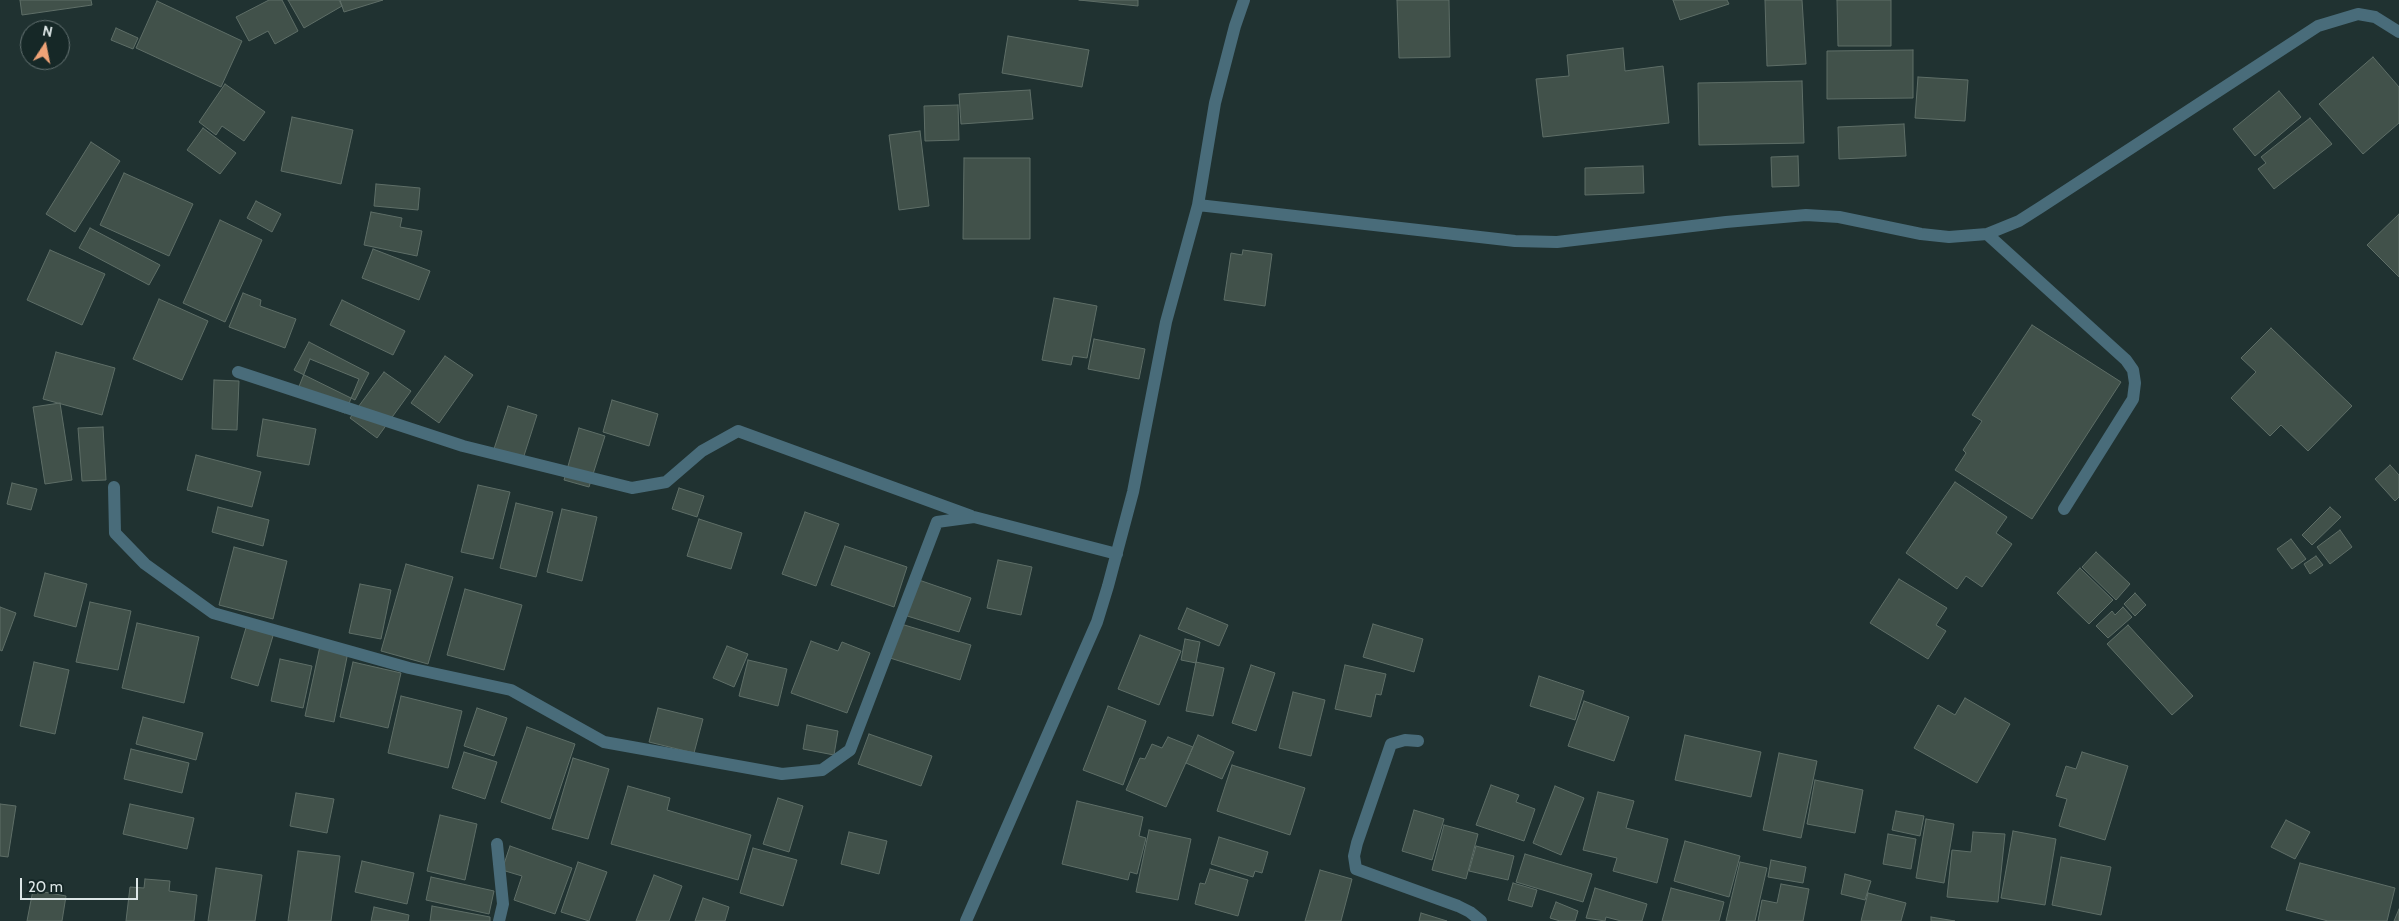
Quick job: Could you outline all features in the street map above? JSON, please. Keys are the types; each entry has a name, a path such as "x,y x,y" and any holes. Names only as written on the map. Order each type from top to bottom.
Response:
{"street":[{"path":"966,921 1097,622 1133,492 1166,322 1198,205 1215,103 1235,26 1244,0"},
{"path":"1198,205 1514,241 1557,242 1726,222 1806,215 1839,217 1921,234 1949,237 1987,234 2019,221 2318,26 2358,14 2375,17 2399,32"},
{"path":"1987,234 2126,360 2133,370 2135,383 2133,399 2064,509"},
{"path":"238,372 463,446 632,488 666,482 702,451 738,430 974,517 1117,554"},
{"path":"114,487 115,533 145,564 213,613 409,668 511,690 604,742 782,774 822,770 850,750 937,522 974,517"},
{"path":"1418,741 1405,740 1391,744 1357,843 1354,856 1356,869 1458,906 1470,912 1481,921"},
{"path":"497,844 503,904 499,921"}],"building":[{"path":"20,0 91,0 92,5 22,15"},
{"path":"269,0 282,0 298,31 275,44 268,31 249,41 236,17"},
{"path":"288,0 339,0 342,6 304,28"},
{"path":"340,0 383,0 344,12"},
{"path":"1079,0 1138,0 1138,6"},
{"path":"1397,0 1449,0 1450,57 1399,58"},
{"path":"1673,0 1727,0 1729,4 1680,20"},
{"path":"1765,0 1802,0 1806,64 1767,66"},
{"path":"1837,0 1891,0 1891,46 1838,46"},
{"path":"157,1 242,41 221,87 136,48"},
{"path":"116,28 138,38 133,49 111,40"},
{"path":"1008,36 1089,50 1082,87 1002,73"},
{"path":"1623,48 1625,71 1663,66 1669,123 1543,137 1536,79 1569,76 1567,55"},
{"path":"1913,50 1913,98 1827,99 1827,51"},
{"path":"2373,57 2399,87 2399,123 2363,154 2319,104"},
{"path":"1918,77 1968,80 1965,121 1915,118"},
{"path":"1802,81 1804,143 1699,145 1698,83"},
{"path":"225,84 265,112 244,141 222,126 216,135 199,122"},
{"path":"1030,90 1033,119 961,124 959,94"},
{"path":"2279,91 2301,117 2255,156 2233,129"},
{"path":"958,105 959,140 925,141 924,106"},
{"path":"292,117 353,130 341,184 281,171"},
{"path":"2310,118 2332,144 2274,189 2258,169 2266,163 2261,157"},
{"path":"1904,124 1906,156 1839,159 1838,127"},
{"path":"203,128 236,153 220,174 187,150"},
{"path":"920,131 929,206 899,210 889,135"},
{"path":"91,142 120,161 75,232 46,214"},
{"path":"1798,156 1799,186 1772,187 1771,157"},
{"path":"964,158 1030,158 1030,239 963,239"},
{"path":"1643,166 1644,193 1585,195 1585,168"},
{"path":"124,173 193,204 169,256 100,225"},
{"path":"376,184 420,188 418,210 374,206"},
{"path":"256,201 281,214 272,232 247,218"},
{"path":"371,212 402,218 400,227 422,231 417,256 364,245"},
{"path":"2399,214 2399,277 2367,245"},
{"path":"220,220 262,240 225,322 183,303"},
{"path":"90,228 160,265 149,285 79,248"},
{"path":"373,249 430,271 419,300 362,278"},
{"path":"50,250 105,274 82,325 27,300"},
{"path":"1243,250 1272,254 1265,306 1224,300 1231,253 1242,255"},
{"path":"243,293 261,300 260,306 296,319 285,348 229,327"},
{"path":"1054,298 1097,306 1087,358 1073,356 1071,365 1042,360"},
{"path":"159,299 208,321 182,380 133,359"},
{"path":"342,300 405,331 393,355 330,325"},
{"path":"2032,325 2121,382 2032,519 1955,470 1966,453 1963,450 1982,421 1972,415"},
{"path":"2271,328 2352,406 2308,451 2281,425 2270,436 2231,398 2256,372 2241,358"},
{"path":"1094,339 1145,349 1139,379 1088,369"},
{"path":"309,342 369,373 355,400 294,370"},
{"path":"56,352 115,368 102,415 43,399"},
{"path":"445,356 473,375 439,423 411,403"},
{"path":"310,359 359,379 345,413 296,394"},
{"path":"384,372 411,391 377,438 350,418"},
{"path":"214,380 239,381 237,430 212,429"},
{"path":"612,400 658,414 649,446 603,432"},
{"path":"60,403 72,480 45,484 33,407"},
{"path":"508,406 537,415 522,462 493,452"},
{"path":"263,419 316,429 309,465 257,456"},
{"path":"103,427 106,480 82,481 78,428"},
{"path":"579,428 605,436 589,487 564,480"},
{"path":"196,455 261,472 252,507 187,490"},
{"path":"2390,465 2399,475 2399,497 2395,501 2375,479"},
{"path":"1955,482 2007,517 1996,533 2012,544 1982,587 1966,576 1957,589 1906,553"},
{"path":"12,483 37,489 31,510 7,504"},
{"path":"478,485 510,492 493,559 461,552"},
{"path":"679,488 704,496 697,517 672,509"},
{"path":"516,503 553,512 536,577 500,568"},
{"path":"218,507 269,520 263,546 212,532"},
{"path":"2330,507 2341,517 2312,545 2302,535"},
{"path":"562,509 597,517 582,581 547,572"},
{"path":"805,512 839,524 816,586 782,574"},
{"path":"699,519 742,533 731,569 687,556"},
{"path":"2340,530 2352,547 2330,564 2317,547"},
{"path":"2291,539 2306,559 2292,569 2277,549"},
{"path":"845,546 907,567 894,607 831,585"},
{"path":"234,547 287,561 273,619 219,605"},
{"path":"2096,552 2130,584 2116,600 2082,567"},
{"path":"2316,556 2323,565 2310,574 2304,564"},
{"path":"998,560 1032,567 1021,615 987,608"},
{"path":"406,564 453,577 428,664 381,651"},
{"path":"2080,568 2113,600 2089,624 2057,593"},
{"path":"45,573 87,584 76,627 34,616"},
{"path":"916,579 971,598 959,632 904,615"},
{"path":"1899,579 1947,608 1936,625 1946,631 1928,659 1870,623"},
{"path":"360,584 391,590 381,639 349,633"},
{"path":"465,589 522,605 504,670 447,655"},
{"path":"2135,593 2146,605 2135,616 2124,604"},
{"path":"90,602 131,611 118,670 76,662"},
{"path":"0,607 16,613 2,651 0,650"},
{"path":"2123,607 2132,617 2108,638 2096,626 2112,611 2115,615"},
{"path":"1187,608 1228,625 1219,646 1178,629"},
{"path":"248,621 275,629 258,686 231,678"},
{"path":"137,623 199,637 184,703 122,688"},
{"path":"901,624 971,645 960,680 890,658"},
{"path":"1373,624 1423,639 1414,672 1363,657"},
{"path":"2128,625 2193,696 2172,715 2107,644"},
{"path":"1140,635 1181,651 1159,705 1118,689"},
{"path":"1185,639 1200,642 1196,663 1181,660"},
{"path":"811,641 838,651 842,642 870,653 847,713 791,693"},
{"path":"320,646 348,652 334,722 305,716"},
{"path":"727,646 748,654 734,687 713,678"},
{"path":"280,659 312,666 303,708 271,701"},
{"path":"748,660 787,669 778,706 739,696"},
{"path":"34,662 69,670 55,734 20,726"},
{"path":"353,662 401,673 388,728 340,717"},
{"path":"1196,662 1224,668 1213,716 1186,711"},
{"path":"1251,665 1275,673 1256,731 1232,723"},
{"path":"1345,665 1386,674 1381,695 1376,694 1371,717 1335,709"},
{"path":"1539,676 1584,691 1575,720 1530,706"},
{"path":"1293,692 1325,700 1311,756 1279,748"},
{"path":"401,696 462,711 448,768 388,753"},
{"path":"1965,698 2010,724 1977,783 1914,748 1938,705 1955,715"},
{"path":"1584,701 1629,717 1614,761 1568,746"},
{"path":"1108,706 1146,721 1123,785 1083,770"},
{"path":"477,708 507,718 494,756 464,746"},
{"path":"658,708 703,719 694,753 649,742"},
{"path":"143,717 203,733 196,760 136,744"},
{"path":"807,725 838,731 834,755 803,749"},
{"path":"527,727 575,744 550,819 501,802"},
{"path":"869,734 932,756 921,786 858,764"},
{"path":"1198,735 1234,752 1222,779 1186,763"},
{"path":"1685,735 1761,752 1751,797 1675,780"},
{"path":"1168,737 1193,747 1166,807 1126,790 1140,758 1145,759 1152,744 1162,748"},
{"path":"131,749 189,763 182,793 124,779"},
{"path":"464,752 497,762 485,799 452,788"},
{"path":"2082,752 2128,766 2105,840 2059,826 2067,799 2056,796 2066,766 2076,769"},
{"path":"1779,753 1817,761 1801,838 1763,830"},
{"path":"573,758 609,769 588,839 552,829"},
{"path":"1232,765 1305,788 1290,835 1217,811"},
{"path":"1815,780 1863,790 1855,833 1807,824"},
{"path":"1491,785 1519,795 1516,802 1535,809 1524,841 1476,825"},
{"path":"628,786 670,798 667,810 751,835 738,880 611,844"},
{"path":"1555,786 1584,798 1561,855 1533,843"},
{"path":"1598,792 1634,801 1626,828 1668,839 1657,883 1613,871 1617,858 1583,850"},
{"path":"296,793 334,799 327,833 290,826"},
{"path":"778,798 803,806 789,852 763,844"},
{"path":"1077,801 1143,817 1139,836 1146,838 1137,874 1130,872 1128,880 1062,864"},
{"path":"0,804 16,806 8,857 0,856"},
{"path":"130,804 194,818 187,849 123,834"},
{"path":"1414,810 1444,819 1432,860 1402,851"},
{"path":"1896,811 1924,816 1920,836 1892,830"},
{"path":"440,815 477,824 465,880 427,871"},
{"path":"1926,819 1954,824 1944,883 1916,878"},
{"path":"2286,820 2310,832 2295,859 2271,847"},
{"path":"1444,825 1478,834 1466,879 1432,870"},
{"path":"1149,830 1191,839 1178,900 1136,892"},
{"path":"2013,831 2056,839 2045,905 2001,898"},
{"path":"849,832 887,841 879,874 841,864"},
{"path":"1973,832 2005,834 1998,902 1947,897 1952,850 1971,852"},
{"path":"1888,834 1916,839 1911,869 1883,864"},
{"path":"1219,837 1268,852 1262,873 1255,871 1253,877 1211,864"},
{"path":"1685,841 1740,856 1729,897 1674,881"},
{"path":"510,846 572,868 555,914 514,900 522,876 502,870"},
{"path":"1476,846 1514,856 1508,880 1469,871"},
{"path":"753,848 797,860 783,906 740,893"},
{"path":"298,851 340,856 331,921 288,921"},
{"path":"1525,854 1592,874 1583,902 1516,882"},
{"path":"2061,857 2111,867 2101,915 2052,905"},
{"path":"1771,860 1806,867 1803,883 1768,877"},
{"path":"362,861 414,873 407,904 355,892"},
{"path":"578,862 607,872 589,921 561,912"},
{"path":"1740,862 1767,868 1755,921 1726,921"},
{"path":"2300,863 2395,888 2387,921 2328,921 2286,910"},
{"path":"216,868 262,875 255,921 208,921"},
{"path":"1210,869 1248,880 1238,916 1195,904 1200,883 1205,884"},
{"path":"1320,870 1352,879 1341,921 1305,921"},
{"path":"1845,874 1871,881 1865,900 1841,894"},
{"path":"654,875 682,886 669,921 636,921"},
{"path":"431,877 494,891 489,914 426,900"},
{"path":"145,879 170,881 169,891 197,895 194,921 126,921 130,887 144,888"},
{"path":"1513,883 1537,890 1532,907 1508,900"},
{"path":"1781,884 1809,889 1803,921 1758,921 1762,900 1777,903"},
{"path":"1595,888 1647,904 1642,921 1621,921 1606,917 1605,921 1586,918"},
{"path":"1671,888 1724,902 1719,921 1662,921"},
{"path":"33,890 66,896 62,921 27,921"},
{"path":"1868,893 1906,903 1901,921 1861,921"},
{"path":"703,898 729,907 725,921 695,921"},
{"path":"1556,902 1578,911 1575,921 1560,921 1550,918"},
{"path":"432,906 490,917 490,921 430,921"},
{"path":"374,907 409,915 408,921 371,921"},
{"path":"2399,909 2399,921 2394,921"},
{"path":"1421,913 1447,921 1419,921"},
{"path":"1931,917 1955,921 1931,921"}]}
